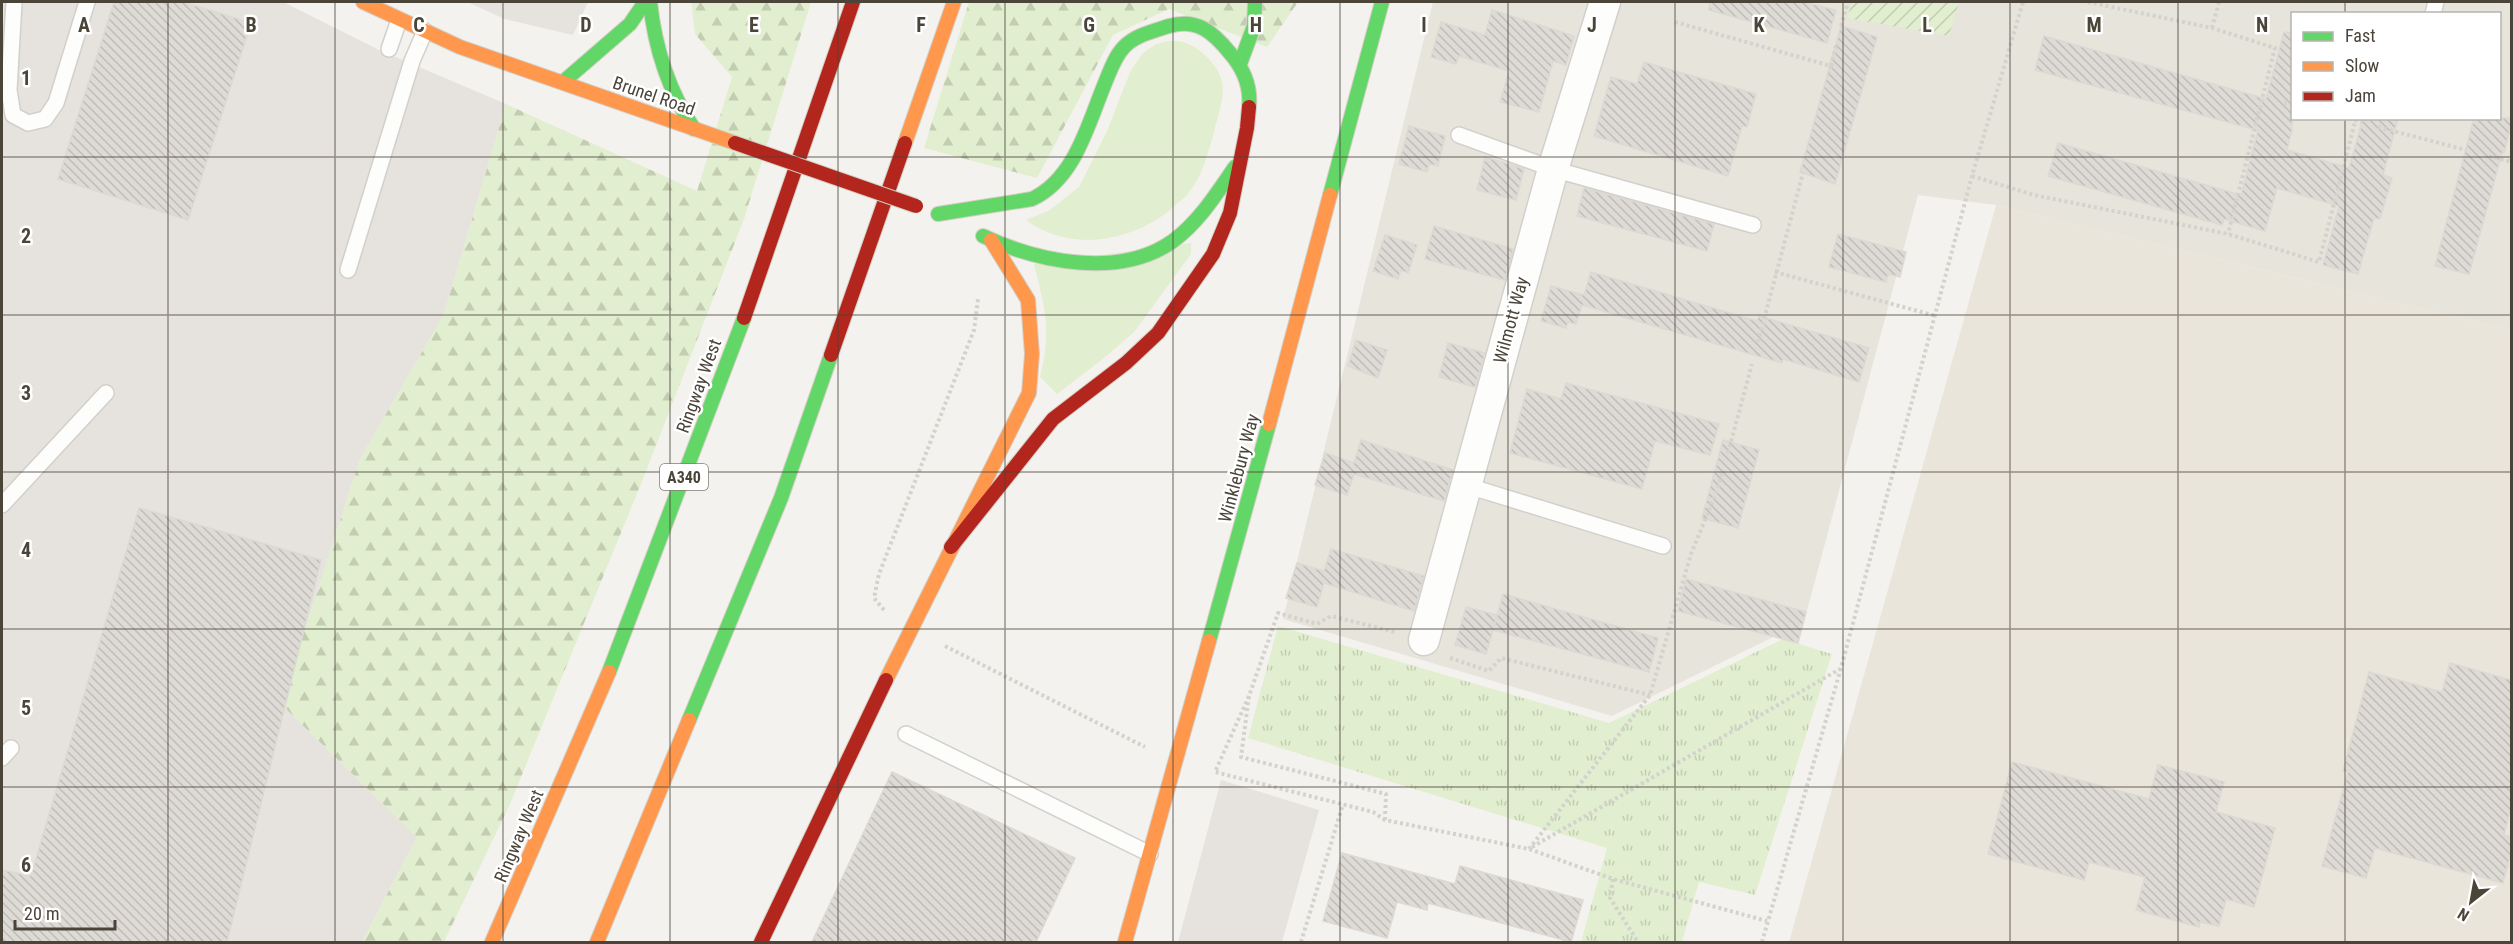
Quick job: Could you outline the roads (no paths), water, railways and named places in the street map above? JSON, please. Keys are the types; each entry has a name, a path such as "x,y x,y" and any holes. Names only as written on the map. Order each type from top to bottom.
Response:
{"street":[{"name":"Brunel Road","path":"363,2 460,47 938,213 992,240 1052,258 1082,263 1118,263 1154,253 1183,233 1202,212 1242,158"},
{"path":"563,82 630,24 645,2"},
{"path":"650,2 653,34 664,68 677,105 694,129"},
{"name":"Ringway West","path":"492,942 607,678 696,446 777,224 853,2"},
{"path":"597,942 781,498 954,2"},
{"path":"951,547 1053,419 1126,363 1158,333 1188,293 1212,255 1230,213 1242,158 1250,95 1240,64 1254,26 1255,2"},
{"name":"Winklebury Way","path":"1125,942 1275,403 1383,2"},
{"name":"Wilmott Way","path":"1435,649 1465,485 1552,169 1605,2"},
{"name":"Brunel Road","path":"938,213 1012,202 1043,194 1064,175 1124,45 1143,34 1184,22 1204,28 1219,39 1240,64"},
{"path":"761,942 951,547 1029,393 1032,354 1028,300 992,240"}],"lane":[{"path":"14,2 9,90 13,115 28,123 45,119 56,103 87,2"},
{"path":"389,49 399,20"},
{"path":"348,270 412,61 425,31"},
{"path":"1459,135 1552,169 1753,225"},
{"path":"2,505 106,393"},
{"path":"1465,485 1663,546"},
{"path":"906,734 1150,854"}]}
